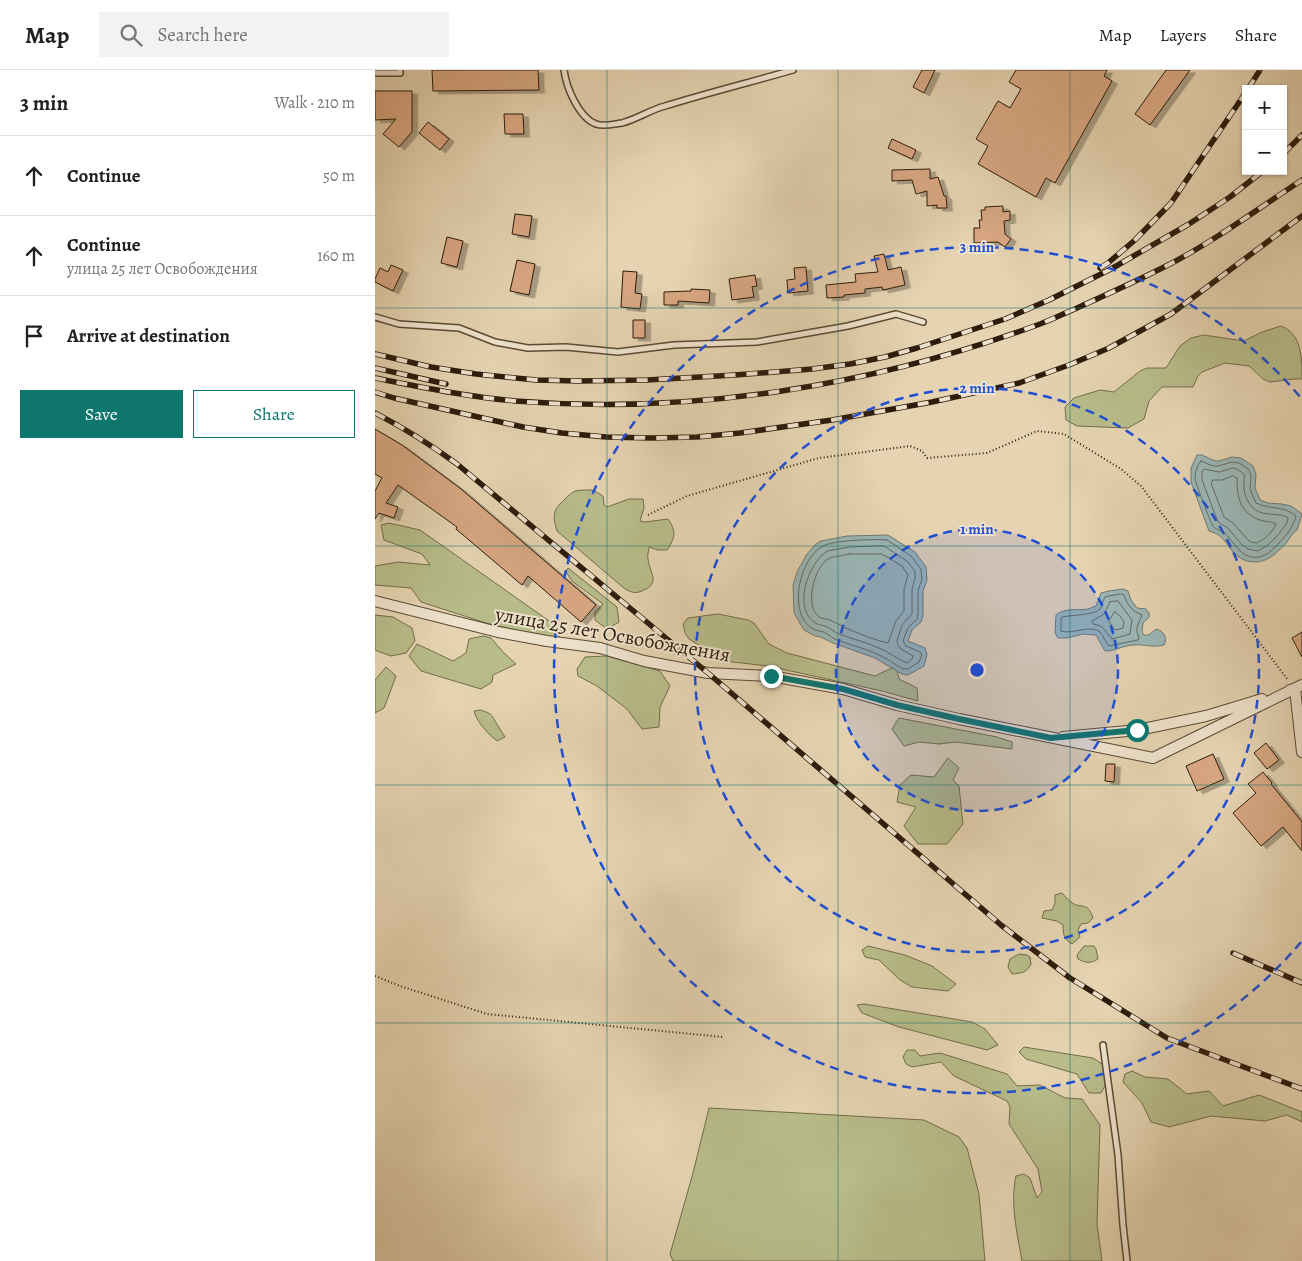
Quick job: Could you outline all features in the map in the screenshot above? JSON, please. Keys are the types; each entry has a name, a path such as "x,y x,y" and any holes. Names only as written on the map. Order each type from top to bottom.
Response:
{"street":[{"name":"улица 25 лет Освобождения","path":"375,601 498,632 600,648 644,661 708,673 771,676 843,689 923,711 1153,758 1300,689"},
{"path":"1051,738 1137,730 1206,716 1300,689 1302,752"}],"lane":[{"path":"375,73 400,73 400,70"},
{"path":"564,70 569,88 581,112 589,121 597,125 624,122 662,106 793,70"},
{"path":"375,317 399,324 459,328 495,342 528,348 566,347 619,352 674,345 757,342 848,326 896,314 923,322"},
{"path":"1103,1045 1118,1155 1127,1261"}],"path":[{"path":"648,514 687,496 819,458 911,446 922,451 927,458 987,453 1037,431 1064,434 1121,469 1141,486 1300,689"},
{"path":"375,976 487,1014 723,1037"}],"green space":[{"path":"1281,326 1288,330 1297,341 1301,355 1302,379 1270,382 1263,379 1249,366 1225,363 1202,372 1193,387 1162,387 1149,401 1144,419 1128,428 1077,426 1066,420 1065,407 1074,398 1100,390 1114,392 1140,371 1147,368 1166,368 1180,346 1191,338 1204,335 1244,341 1262,332"},
{"path":"591,490 603,496 604,505 607,507 629,499 643,499 644,508 640,521 668,519 671,524 674,535 667,550 649,547 648,558 653,580 649,587 637,592 625,589 557,531 554,517 558,506 575,491"},
{"path":"389,523 420,530 562,630 558,640 486,623 421,602 411,588 375,585 375,566 398,562 430,565 422,554 384,540 381,525"},
{"path":"568,568 617,607 619,622 607,629 595,620 595,612 603,604 572,581 566,572"},
{"path":"718,614 754,623 769,644 787,653 875,676 896,666 899,679 917,688 918,701 882,691 768,666 724,661 689,639 683,624 688,618"},
{"path":"375,615 393,617 412,628 415,641 406,653 391,656 375,650"},
{"path":"483,636 491,638 516,664 493,675 492,682 481,689 421,671 409,656 417,644 453,661 466,653 469,639"},
{"path":"607,656 660,671 670,686 660,707 659,727 642,729 627,709 597,686 578,676 577,669 585,657"},
{"path":"386,667 396,676 384,708 375,713 375,680"},
{"path":"480,710 492,715 505,737 497,741 487,732 477,719 474,711"},
{"path":"899,718 997,737 1012,742 1012,749 956,742 939,744 919,742 904,746 892,729"},
{"path":"948,758 959,768 953,780 959,786 963,824 947,844 918,844 904,826 916,807 897,802 900,785 911,775 934,777"},
{"path":"1062,893 1075,904 1086,907 1091,912 1093,918 1088,923 1081,924 1078,930 1080,937 1072,944 1065,936 1063,925 1057,921 1042,918 1044,911 1052,910 1055,903 1055,895"},
{"path":"868,946 905,955 932,966 956,984 948,991 912,987 900,980 879,960 865,957 862,950"},
{"path":"1084,946 1094,946 1098,959 1088,962 1078,959 1077,955"},
{"path":"1019,954 1030,957 1031,964 1023,972 1012,974 1008,967 1010,959"},
{"path":"864,1004 972,1022 985,1029 998,1045 987,1050 899,1027 862,1013 857,1005"},
{"path":"1024,1047 1093,1058 1108,1068 1106,1084 1101,1093 1089,1093 1077,1074 1026,1059 1019,1052"},
{"path":"907,1050 915,1050 920,1056 940,1053 1007,1074 1017,1086 1040,1085 1065,1098 1082,1099 1100,1125 1097,1224 1102,1261 1022,1261 1014,1207 1016,1176 1024,1174 1030,1178 1037,1198 1042,1192 1038,1169 1009,1124 1010,1107 1007,1101 954,1076 941,1062 912,1067 906,1064 903,1057"},
{"path":"1132,1071 1145,1077 1168,1079 1187,1094 1209,1091 1223,1106 1259,1095 1302,1112 1302,1122 1287,1115 1265,1121 1211,1116 1169,1127 1151,1122 1142,1103 1123,1082 1125,1074"},
{"path":"709,1108 924,1120 959,1137 967,1148 979,1194 985,1261 673,1261 670,1254"}],"water":[{"path":"1197,455 1202,455 1215,461 1232,457 1241,458 1253,466 1256,474 1255,488 1260,500 1291,506 1302,514 1297,530 1270,558 1259,562 1243,559 1233,552 1220,536 1209,531 1191,482 1191,468"},
{"path":"888,535 915,552 926,567 927,580 923,591 923,616 921,622 912,630 908,641 925,648 927,654 924,666 908,675 902,674 875,658 815,636 804,630 794,613 793,585 797,572 807,554 816,544 821,541 847,536"},
{"path":"1123,589 1128,591 1131,600 1137,608 1146,609 1149,613 1149,617 1143,623 1142,632 1144,635 1149,635 1156,629 1159,630 1165,637 1164,645 1130,645 1105,651 1096,635 1083,634 1058,638 1055,633 1056,615 1063,611 1088,609 1096,606 1101,593"}],"building":[{"path":"432,70 538,70 539,90 433,91"},
{"path":"922,70 935,70 924,93 913,87"},
{"path":"1016,70 1107,70 1104,76 1112,81 1055,183 1046,178 1036,197 978,164 988,146 976,139 998,101 1010,108 1021,89 1009,82"},
{"path":"1166,70 1190,70 1150,125 1135,114"},
{"path":"375,91 412,91 412,132 399,147 383,134 396,119 375,120"},
{"path":"504,114 523,114 524,134 505,134"},
{"path":"428,122 449,139 440,150 419,133"},
{"path":"892,139 916,150 912,159 888,148"},
{"path":"930,169 930,179 938,177 944,196 946,196 947,208 937,208 937,205 927,206 927,191 916,194 912,180 892,181 892,170"},
{"path":"1003,206 1003,212 1010,211 1010,220 1004,221 1005,234 1011,239 1005,247 998,242 974,243 974,228 980,228 979,220 982,220 981,210 985,210 985,207"},
{"path":"515,214 532,216 529,237 512,234"},
{"path":"447,237 463,241 457,267 441,263"},
{"path":"884,254 888,270 901,267 905,285 883,290 882,287 865,289 865,293 827,298 826,285 856,282 855,274 878,272 874,256"},
{"path":"517,260 535,264 529,295 510,291"},
{"path":"391,265 403,270 393,291 375,282 380,268 388,272"},
{"path":"806,267 808,291 788,293 787,280 795,279 794,268"},
{"path":"623,271 637,272 635,293 642,294 640,309 621,307"},
{"path":"755,275 757,286 752,287 754,297 732,300 729,279"},
{"path":"691,289 710,290 709,303 678,301 678,305 664,305 664,292 691,291"},
{"path":"633,320 645,320 645,338 633,338"},
{"path":"375,429 402,445 461,489 596,605 581,622 528,576 522,585 456,529 457,527 398,485 386,503 398,507 394,518 379,513 375,519 375,491 382,478 375,474"},
{"path":"1302,632 1302,657 1292,638"},
{"path":"1266,743 1279,760 1267,769 1254,753"},
{"path":"1213,754 1224,779 1197,791 1186,766"},
{"path":"1106,764 1115,764 1114,782 1105,781"},
{"path":"1263,772 1302,822 1302,851 1283,827 1261,846 1233,813 1256,793 1248,784"}],"railway":[{"path":"1251,85 1260,70"},
{"path":"1100,268 1135,240 1171,203 1242,98"},
{"path":"1287,150 1302,135"},
{"path":"375,354 431,367 476,374 536,380 578,381 647,380 812,369 885,357 1005,319 1049,300 1111,269 1189,224 1230,197 1258,175"},
{"path":"375,378 497,399 582,404 649,404 715,399 782,391 847,379 913,364 977,346 1054,318 1187,255 1302,180"},
{"path":"375,392 523,427 606,437 651,438 697,437 740,433 832,420 932,402 1019,383 1109,348 1171,314 1302,216"},
{"path":"375,368 446,384"},
{"path":"375,413 417,437 457,464 708,673 1001,925 1070,978 1167,1038 1302,1089"},
{"path":"1233,953 1302,983"}],"route":[{"path":"771,676 843,689 897,705 1051,738 1137,730"}]}
